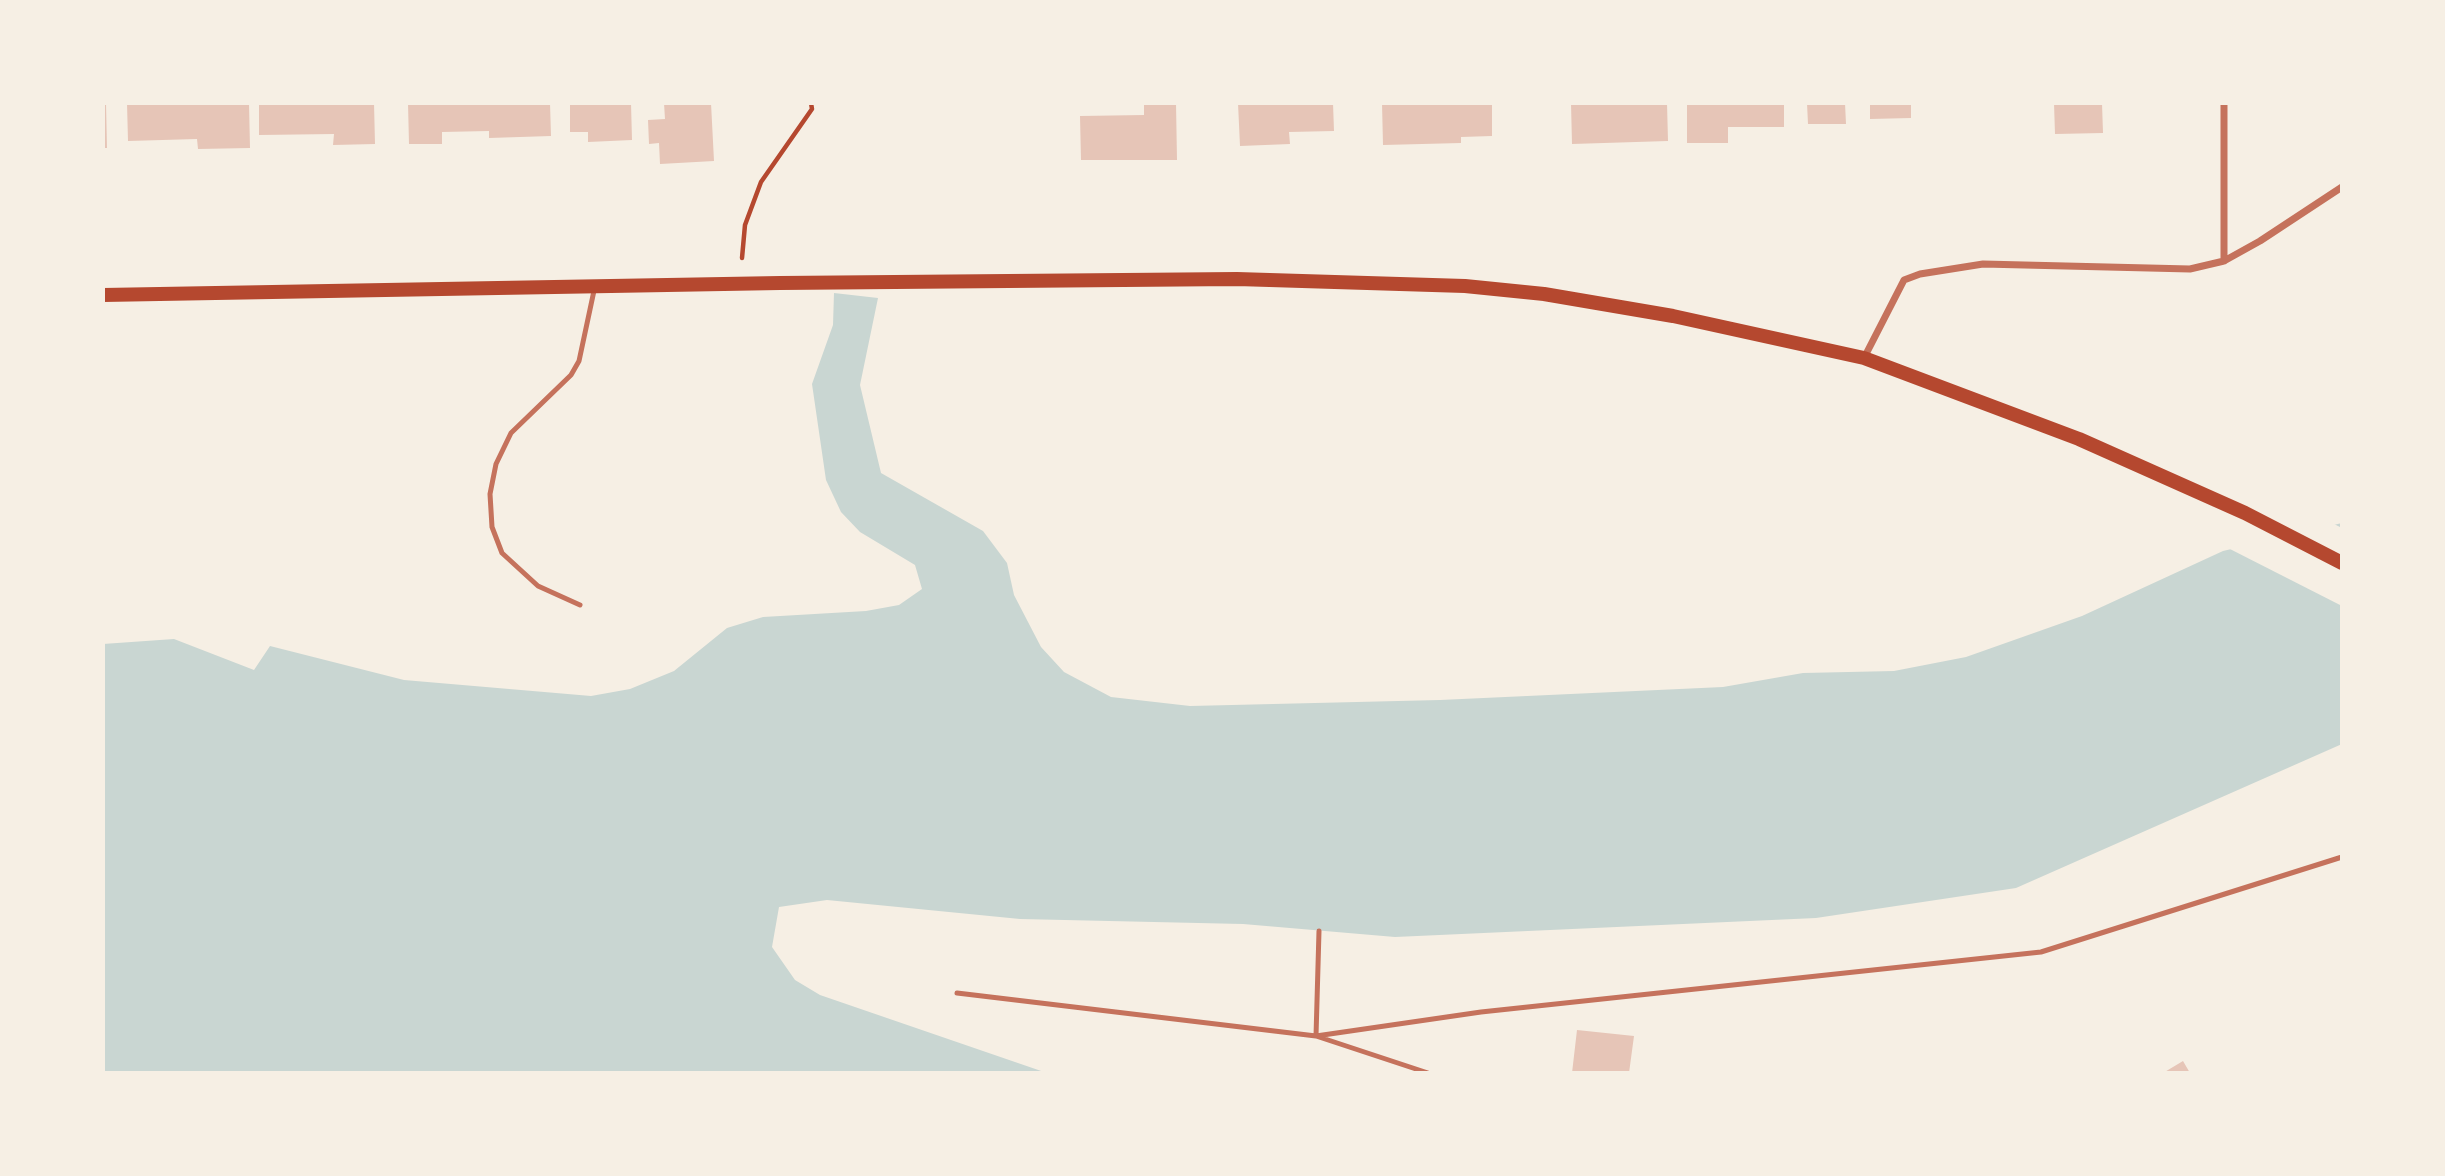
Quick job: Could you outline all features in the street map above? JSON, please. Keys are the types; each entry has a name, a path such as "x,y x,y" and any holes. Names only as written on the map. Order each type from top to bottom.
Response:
{"main road":[{"path":"103,295 1237,279 1465,286 1544,294 1673,316 1864,358 2079,439 2245,513 2342,563"}],"street":[{"path":"2224,103 2224,261"},
{"path":"1864,358 1904,280 1920,274 1983,264 2175,270 2224,261 2260,241 2342,187"}],"lane":[{"path":"580,605 538,586 502,554 492,527 490,494 496,464 511,433 571,374 579,361 595,286"},
{"path":"1316,1036 1481,1012 2040,952 2342,857"},
{"path":"1316,1036 1319,931"},
{"path":"957,993 1316,1036 1429,1073"}],"path":[{"path":"740,284 745,225 761,182 812,109 811,103"}],"shaded area":[{"path":"834,293 878,298 860,385 881,473 983,531 1007,563 1014,595 1041,647 1064,672 1111,697 1190,706 1440,700 1723,687 1803,673 1894,671 1966,657 2082,616 2223,551 2342,523 2342,744 2016,888 1816,918 1395,937 1243,924 1020,919 827,900 779,907 772,947 795,980 820,995 1047,1073 103,1073 103,644 174,639 254,670 270,646 404,680 591,696 630,689 674,671 727,628 763,617 866,611 899,605 922,589 915,565 860,532 841,512 826,480 812,384 833,325"}],"pier":[{"path":"2330,522 2342,528 2342,606 2226,547"}],"building":[{"path":"103,103 106,103 107,148 103,148"},
{"path":"127,103 249,103 250,148 198,149 197,139 128,141"},
{"path":"259,103 374,103 375,144 333,145 334,134 259,135"},
{"path":"408,103 550,103 551,136 489,138 489,131 442,132 442,144 409,144"},
{"path":"570,103 631,103 632,140 588,142 588,132 570,132"},
{"path":"664,103 711,103 714,161 660,164 659,143 649,144 648,120 665,119"},
{"path":"1144,103 1176,103 1177,160 1081,160 1080,116 1144,115"},
{"path":"1238,103 1333,103 1334,131 1289,132 1290,144 1240,146"},
{"path":"1382,103 1492,103 1492,136 1461,137 1461,143 1383,145"},
{"path":"1571,103 1667,103 1668,141 1572,144"},
{"path":"1687,103 1784,103 1784,127 1728,127 1728,143 1687,143"},
{"path":"1807,103 1845,103 1846,124 1808,124"},
{"path":"1870,103 1911,103 1911,118 1870,119"},
{"path":"2054,103 2102,103 2103,133 2055,134"},
{"path":"1577,1030 1634,1036 1629,1073 1572,1073"},
{"path":"2183,1061 2190,1073 2163,1073"}]}
